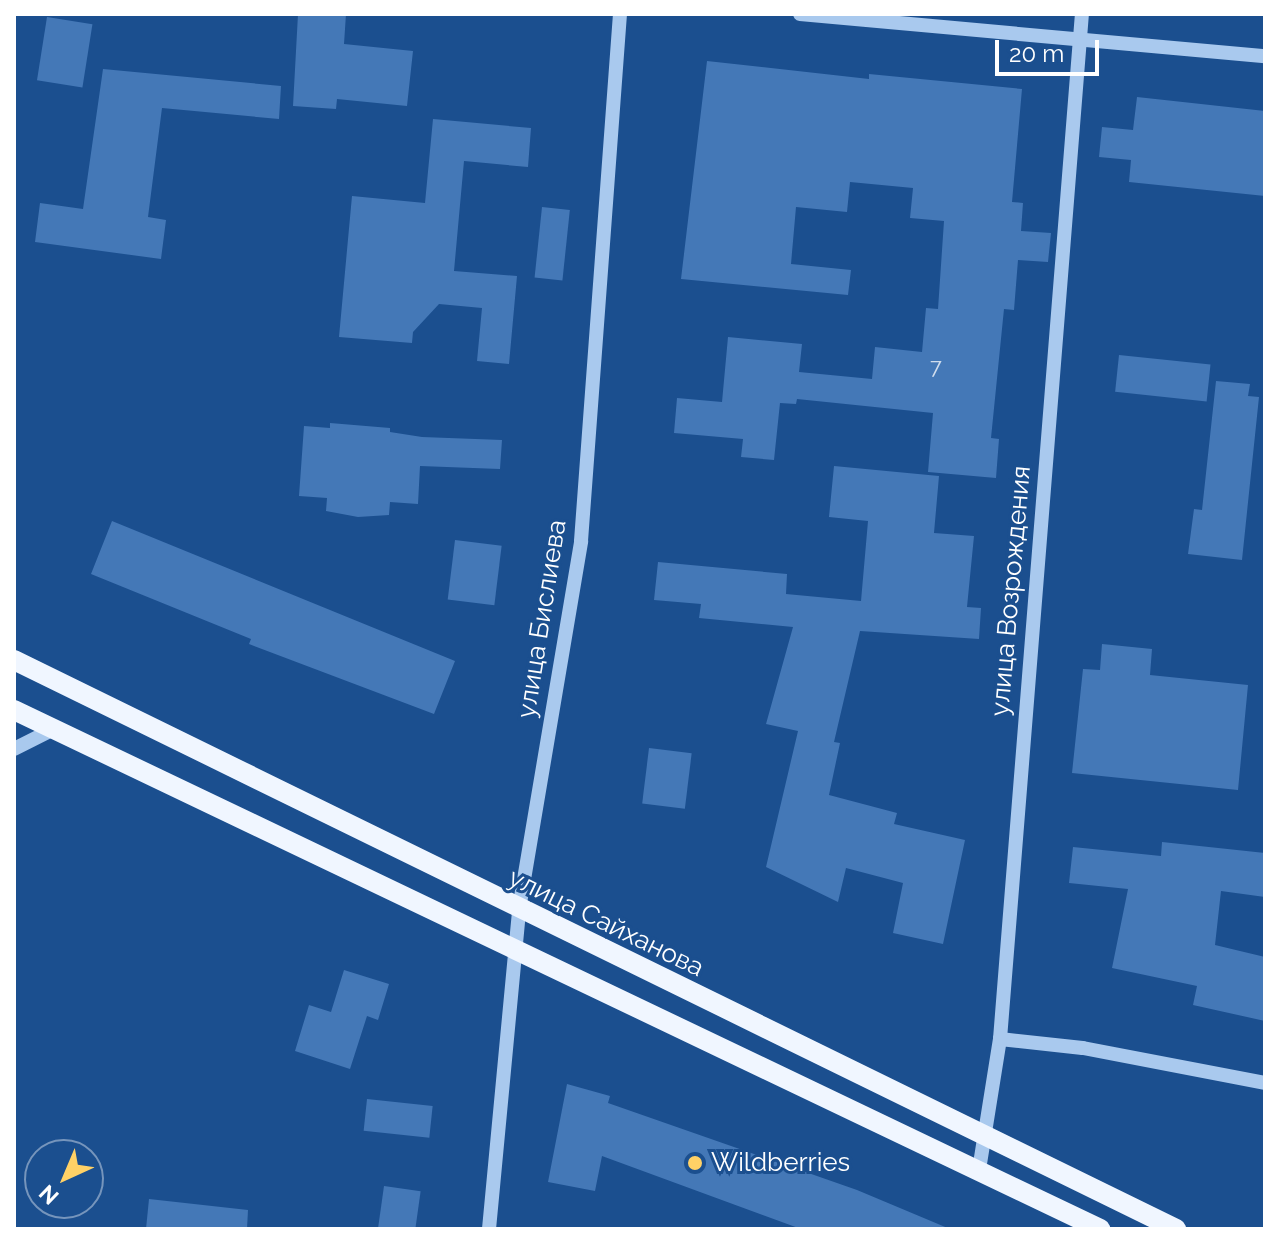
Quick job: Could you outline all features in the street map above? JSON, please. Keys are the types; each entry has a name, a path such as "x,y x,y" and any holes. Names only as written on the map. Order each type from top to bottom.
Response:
{"main road":[{"name":"улица Сайханова","path":"14,660 982,1137 1176,1229"},
{"path":"14,710 1100,1229"}],"street":[{"name":"улица Бислиева","path":"489,1229 519,909 581,541 620,14"},
{"path":"800,14 1265,56"},
{"name":"улица Возрождения","path":"979,1170 1000,1039 1082,14"},
{"path":"14,749 54,729"},
{"path":"1000,1039 1083,1048 1265,1083"}],"building":[{"path":"298,14 346,14 344,44 413,51 407,106 337,99 336,109 293,106"},
{"path":"47,17 92,24 82,87 37,80"},
{"path":"707,61 869,79 869,74 1022,89 1012,202 1023,203 1021,231 1051,233 1048,262 1018,260 1014,310 1004,309 991,438 999,439 996,478 928,472 933,413 797,399 796,404 780,403 774,460 741,457 743,439 674,433 677,398 722,402 728,337 802,344 799,372 872,379 875,347 922,352 926,308 938,309 944,221 910,218 913,188 850,182 847,212 796,207 791,264 851,270 848,295 681,279"},
{"path":"103,69 281,86 279,119 162,108 148,217 166,220 161,259 35,242 40,203 83,209"},
{"path":"1137,97 1265,111 1265,196 1129,182 1131,160 1099,157 1102,127 1133,130"},
{"path":"433,119 531,128 528,167 464,161 454,271 517,276 509,364 477,361 482,308 439,304 413,332 412,343 339,337 352,196 425,203"},
{"path":"542,207 570,210 562,281 535,278"},
{"path":"1119,355 1210,365 1207,401 1115,392"},
{"path":"1216,381 1250,384 1248,396 1259,397 1242,560 1188,554 1194,509 1202,510"},
{"path":"330,423 390,428 390,432 422,437 502,440 500,469 420,466 418,504 390,502 389,515 358,517 326,511 327,498 299,496 304,426 330,428"},
{"path":"834,466 939,476 934,533 974,536 967,607 981,608 979,639 860,631 834,742 840,743 829,795 897,813 894,824 965,840 943,944 893,933 903,883 846,868 838,902 766,867 798,731 766,724 793,627 699,618 701,604 654,600 658,562 787,574 786,594 861,601 868,521 829,517"},
{"path":"112,521 455,661 434,714 249,644 251,639 91,574"},
{"path":"455,540 502,546 494,605 448,600"},
{"path":"1102,644 1152,649 1150,675 1248,685 1238,790 1072,773 1083,669 1100,670"},
{"path":"649,748 692,753 685,809 642,804"},
{"path":"1162,842 1265,853 1265,897 1221,891 1215,945 1265,957 1265,1021 1193,1005 1197,986 1112,968 1128,889 1069,883 1073,847 1161,856"},
{"path":"344,970 389,984 378,1020 367,1016 350,1069 295,1051 309,1005 331,1012"},
{"path":"567,1084 610,1096 608,1103 857,1190 950,1229 801,1229 602,1156 595,1191 548,1182"},
{"path":"367,1099 433,1106 429,1138 364,1131"},
{"path":"384,1186 421,1191 415,1229 378,1229"},
{"path":"149,1199 248,1210 247,1229 146,1229"}],"place":[{"name":"Wildberries","path":"695,1163"}]}
